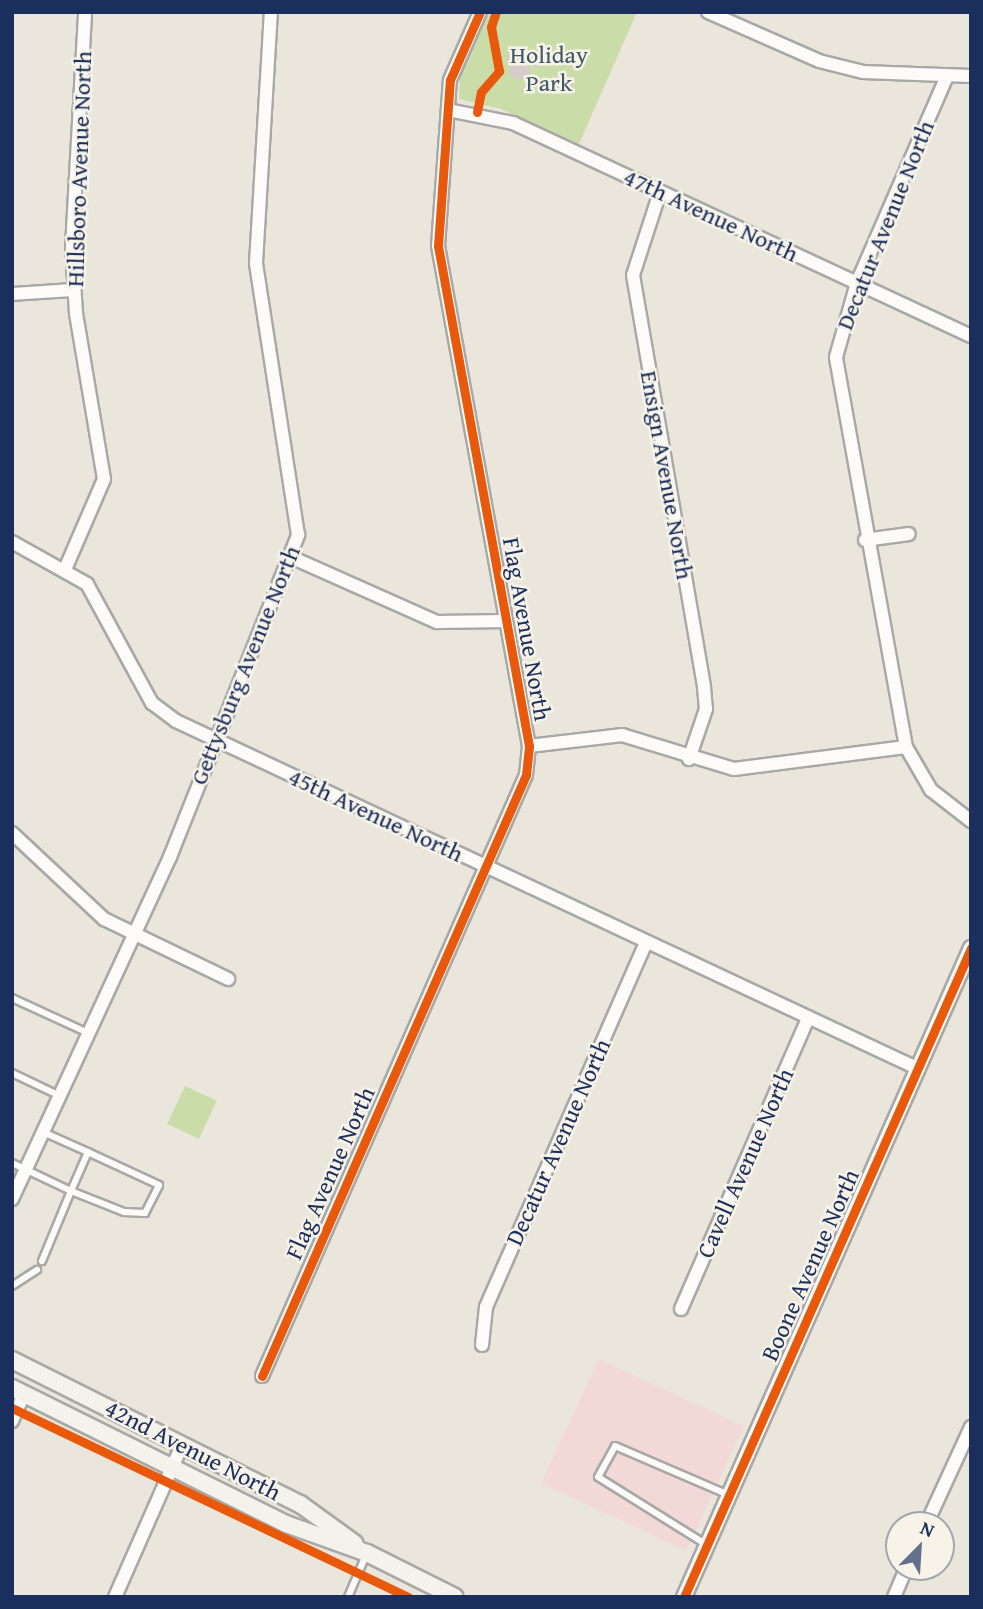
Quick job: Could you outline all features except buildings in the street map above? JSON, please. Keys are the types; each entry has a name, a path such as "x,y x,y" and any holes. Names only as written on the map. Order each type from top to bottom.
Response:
{"main road":[{"name":"42nd Avenue North","path":"12,1360 300,1504 367,1553"},
{"name":"42nd Avenue North","path":"18,1391 285,1524 367,1553 455,1597"}],"street":[{"name":"Hillsboro Avenue North","path":"66,567 104,479 74,290 85,12"},
{"name":"Gettysburg Avenue North","path":"12,1199 135,936 213,739 293,558 299,514 256,263 271,12"},
{"name":"Flag Avenue North","path":"262,1377 521,790 528,746 440,270 450,80 480,12"},
{"path":"708,12 820,61 906,78 971,76"},
{"name":"Decatur Avenue North","path":"946,78 857,283 836,357 865,540 906,747 931,790 971,821"},
{"name":"47th Avenue North","path":"448,110 513,123 971,336"},
{"name":"Ensign Avenue North","path":"660,192 633,275 705,687 706,709 689,759"},
{"path":"12,294 74,290"},
{"path":"865,540 909,534"},
{"name":"45th Avenue North","path":"12,542 66,567 92,592 152,703 213,739 919,1069"},
{"path":"293,558 437,622 506,621"},
{"path":"528,746 605,734 689,759 765,768 906,747"},
{"path":"12,833 104,919 228,979"},
{"name":"Decatur Avenue North","path":"482,1345 486,1307 646,942"},
{"name":"Boone Avenue North","path":"684,1597 971,948"},
{"name":"Cavell Avenue North","path":"681,1309 808,1018"},
{"path":"12,1421 18,1391"},
{"path":"932,1511 971,1427"},
{"path":"115,1597 182,1445"}],"lane":[{"path":"12,998 90,1034"},
{"path":"12,1073 60,1096"},
{"path":"12,1163 71,1191 145,1213 159,1185 43,1132"},
{"path":"42,1261 88,1152"},
{"path":"12,1286 37,1270"},
{"path":"707,1545 598,1478 615,1446 729,1495"},
{"path":"348,1597 367,1553"}],"path":[{"path":"492,45 497,55 499,71"},
{"path":"497,55 546,67"}],"shaded area":[{"path":"599,1359 744,1427 686,1551 541,1483"}],"green space":[{"name":"Holiday Park","path":"489,12 637,12 579,144 501,109 459,99 460,76"},
{"path":"185,1086 217,1101 199,1139 167,1124"}],"cycle path":[{"path":"262,1376 526,775 529,746 438,246 450,80 480,12"},
{"path":"477,112 481,92 499,71 491,27 496,12"},
{"path":"684,1597 971,948"},
{"path":"12,1408 408,1597"}]}
